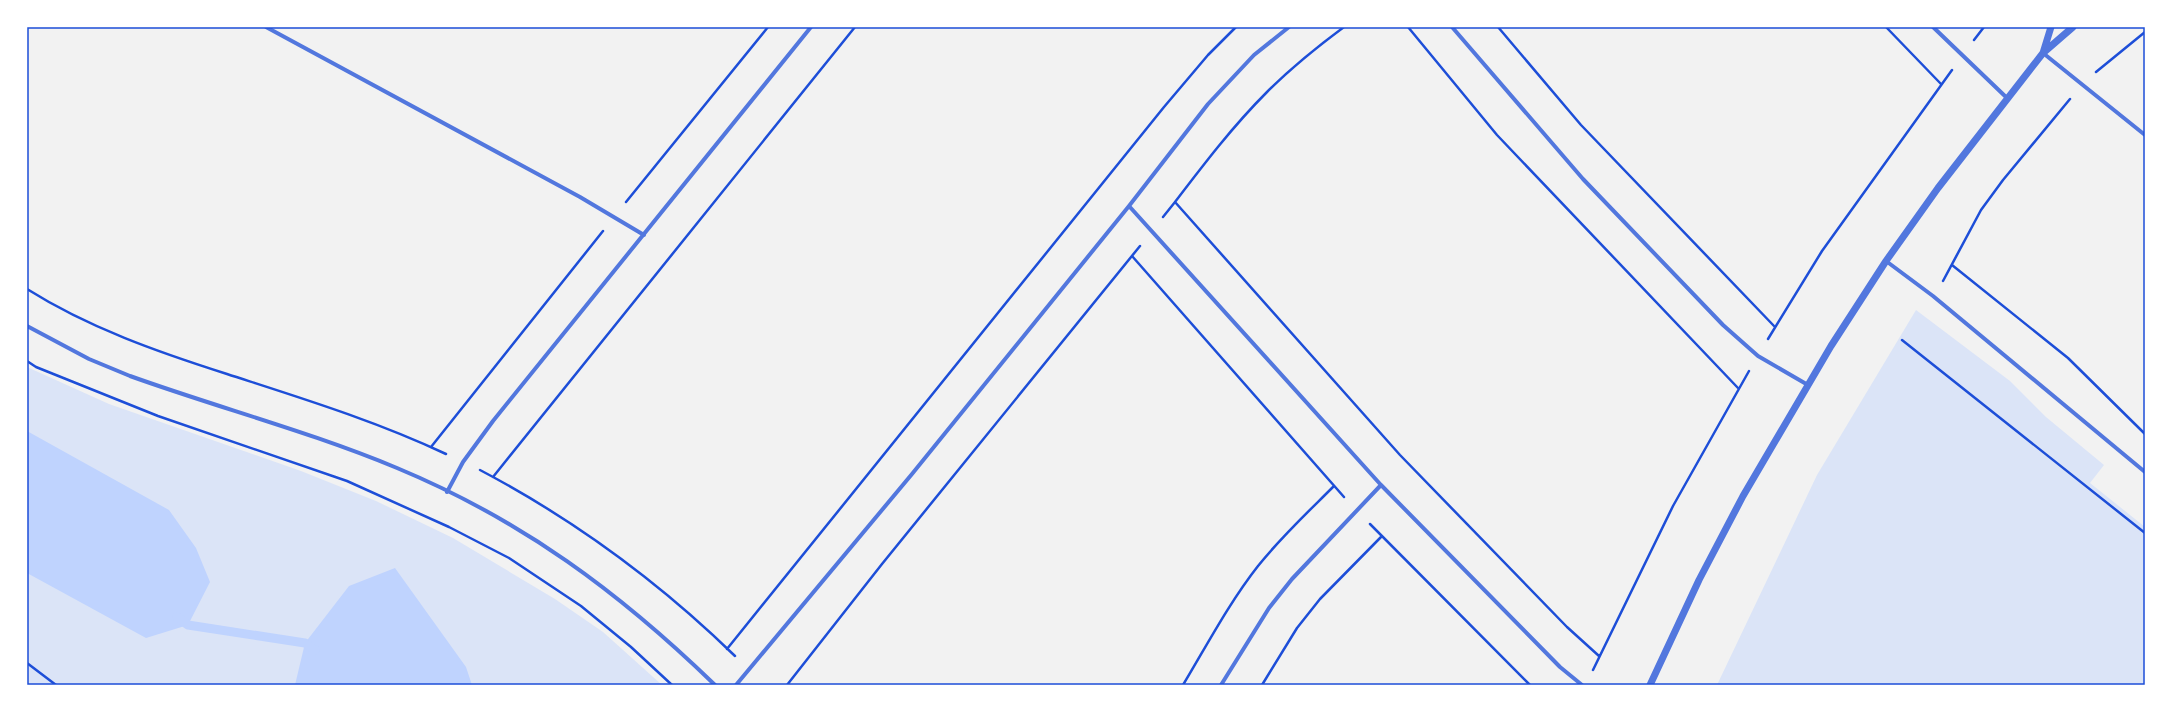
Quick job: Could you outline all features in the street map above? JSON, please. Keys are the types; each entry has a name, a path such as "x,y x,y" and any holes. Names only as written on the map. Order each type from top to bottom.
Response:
{"street":[{"path":"266,27 573,194 644,235"},
{"path":"447,492 463,462 493,421 811,27"},
{"path":"736,685 907,480 1129,206 1228,81 1254,55 1289,27"},
{"path":"1452,27 1583,179 1723,325 1758,356 1808,385"},
{"path":"1933,27 2008,98"},
{"path":"2043,53 2052,27"},
{"path":"1650,685 1699,580 1743,496 1808,385 1886,261 1938,188 2043,53 2073,27"},
{"path":"2043,53 2145,135"},
{"path":"1129,206 1381,485 1560,667 1582,685"},
{"path":"1886,261 1933,296 2145,472"},
{"path":"27,326 89,359 123,373 398,468 510,524 556,553 609,590 667,638 715,685"},
{"path":"1221,685 1269,608 1292,579 1381,485"}],"path":[{"path":"431,447 768,27"},
{"path":"493,477 855,27"},
{"path":"727,649 1164,106 1208,55 1236,27"},
{"path":"787,685 882,564 1152,231 1224,138 1267,91 1308,54 1344,27"},
{"path":"1408,27 1497,135 1738,388"},
{"path":"1498,27 1581,125 1775,327"},
{"path":"1886,27 1941,84"},
{"path":"1933,296 1952,265 1981,210 1990,198 2082,85 2145,32"},
{"path":"1175,202 1400,455 1568,627 1599,656"},
{"path":"1132,256 1334,486 1381,537 1530,685"},
{"path":"1952,265 2068,358 2145,434"},
{"path":"1902,340 2145,533"},
{"path":"27,361 36,367 158,416 347,481 449,526 509,558 581,606 631,647 672,685"},
{"path":"1183,685 1229,608 1258,566 1285,535 1334,486"},
{"path":"1262,685 1297,628 1320,599 1381,537"},
{"path":"27,663 56,685"}],"shaded area":[{"path":"1916,310 2010,381 2046,417 2104,465 2090,483 2145,527 2145,685 1717,685 1817,475"},
{"path":"27,367 109,404 301,471 376,501 453,538 555,599 603,632 662,685 30,685 27,683"}],"water":[{"path":"27,431 169,510 196,548 210,582 188,625 146,638 27,573"},
{"path":"395,568 466,667 472,685 295,685 305,643 349,586"}],"waterway":[{"path":"177,617 188,625 305,643 315,650"}]}
